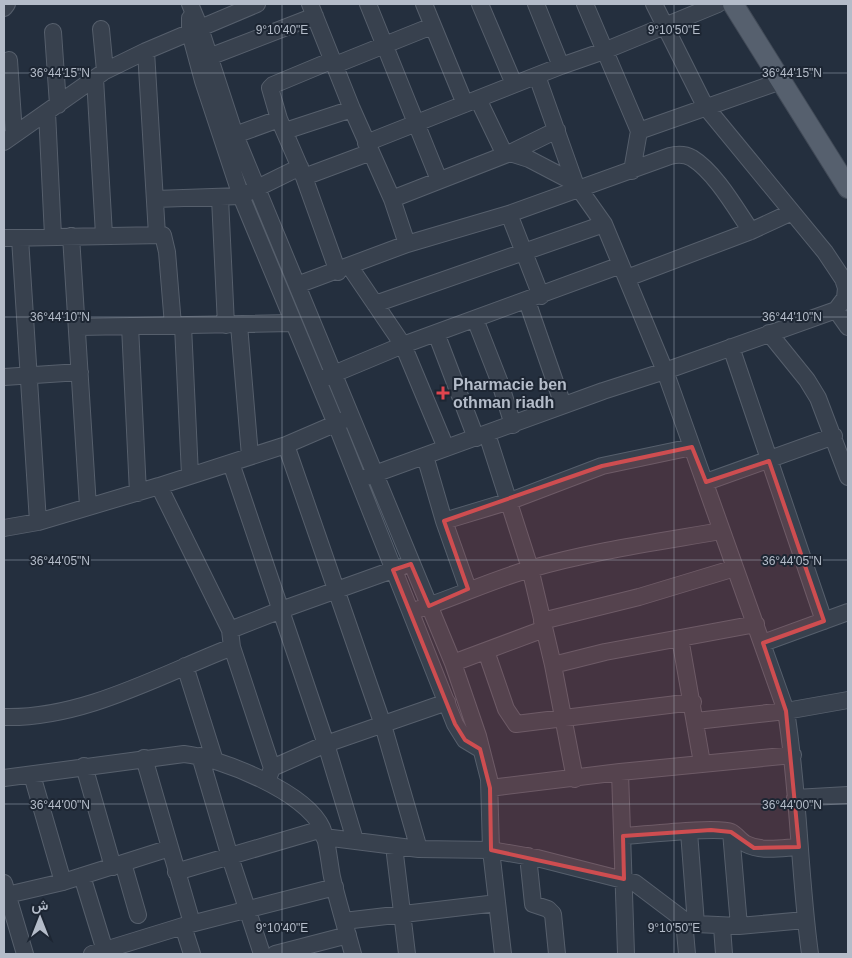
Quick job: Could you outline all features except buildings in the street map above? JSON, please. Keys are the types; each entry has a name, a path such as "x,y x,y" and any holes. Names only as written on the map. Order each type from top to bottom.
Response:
{"main road":[{"path":"733,4 848,188"},
{"path":"746,4 848,169"}],"street":[{"path":"4,8 7,4"},
{"path":"9,138 100,74 146,50 190,22 229,4"},
{"path":"190,22 257,4"},
{"path":"368,4 439,180"},
{"path":"424,4 432,26 472,102 507,153 529,159 578,186"},
{"path":"480,4 514,84"},
{"path":"536,4 561,66"},
{"path":"585,4 639,131 632,171"},
{"path":"358,480 513,425 563,405 836,310 845,298 847,288 825,252 705,106 654,4"},
{"path":"154,199 241,196 368,148 416,125 514,84 604,51 718,4"},
{"path":"209,56 312,10 368,148 392,199 407,244"},
{"path":"190,22 209,56 235,135 256,189 333,374 358,480 393,570 412,612 461,736 480,749"},
{"path":"190,22 208,99 241,196 317,381 343,421 373,474 453,664 472,717 490,788 491,850 503,954"},
{"path":"432,26 271,86 271,93 282,125 344,269 375,304 403,345 446,448"},
{"path":"100,30 104,235"},
{"path":"53,32 53,236"},
{"path":"146,50 154,199 158,234"},
{"path":"9,60 9,138"},
{"path":"536,76 578,186 604,224 665,371 786,711 793,755 798,847 810,954"},
{"path":"639,131 705,106 781,81"},
{"path":"235,135 352,109"},
{"path":"392,199 507,153 557,130"},
{"path":"297,286 407,244 508,214 578,186 632,171 680,154 692,158 703,167 751,231"},
{"path":"220,198 232,325 250,456"},
{"path":"317,381 403,345 534,298 624,272 751,231 792,212"},
{"path":"508,214 524,251 534,298 563,405"},
{"path":"375,304 604,224"},
{"path":"4,238 158,234 164,236 178,326 190,475"},
{"path":"71,236 88,507"},
{"path":"20,238 38,522"},
{"path":"836,310 848,327"},
{"path":"475,319 513,425"},
{"path":"78,327 293,323"},
{"path":"130,326 138,493"},
{"path":"436,333 510,501 530,568 553,664 575,779"},
{"path":"769,333 807,380 834,436 848,477"},
{"path":"731,347 768,461 824,621"},
{"path":"4,377 80,372"},
{"path":"4,528 38,522 138,493 286,445 343,421"},
{"path":"706,482 834,436"},
{"path":"286,445 383,725 418,849"},
{"path":"444,521 510,501 602,466 692,447"},
{"path":"425,456 444,521 468,589"},
{"path":"231,463 326,744 355,840"},
{"path":"159,486 230,630 232,647 269,775"},
{"path":"412,612 468,589 530,568 588,555 722,531"},
{"path":"230,630 411,564"},
{"path":"453,664 543,625 735,568"},
{"path":"763,643 848,612"},
{"path":"553,664 605,652 756,624"},
{"path":"680,638 693,702 702,763"},
{"path":"4,717 37,716 90,703 232,647"},
{"path":"486,651 500,694 514,722 521,725 562,718 693,702"},
{"path":"185,666 230,858 262,954"},
{"path":"696,721 786,711 848,700"},
{"path":"269,775 326,744 447,702"},
{"path":"4,778 170,754 208,759 269,775 310,812 323,833 353,954"},
{"path":"490,788 702,763 793,755"},
{"path":"144,758 176,872 192,954"},
{"path":"84,766 118,865 138,915"},
{"path":"620,772 626,954"},
{"path":"32,775 63,882"},
{"path":"795,798 848,795"},
{"path":"623,836 689,832 731,832 743,843 754,848 798,847"},
{"path":"687,954 691,922 689,832"},
{"path":"724,954 730,927 731,832"},
{"path":"176,872 323,833 355,840 418,849 491,850 528,856 624,879 646,890 691,922 730,927 805,920"},
{"path":"394,846 407,954"},
{"path":"25,954 9,923 5,889 63,882 170,848"},
{"path":"528,856 533,904 548,909 553,914 557,954"},
{"path":"82,876 101,953 187,924 335,887"},
{"path":"275,954 346,928 402,914 497,903"}],"highlighted area":[{"path":"692,447 706,482 769,461 824,621 763,643 786,711 799,847 754,848 731,832 711,830 623,836 624,879 491,850 490,788 480,749 465,740 455,724 393,570 411,564 429,606 468,589 444,521 602,466"}],"place":[{"name":"Pharmacie ben othman riadh","path":"443,393"}]}
